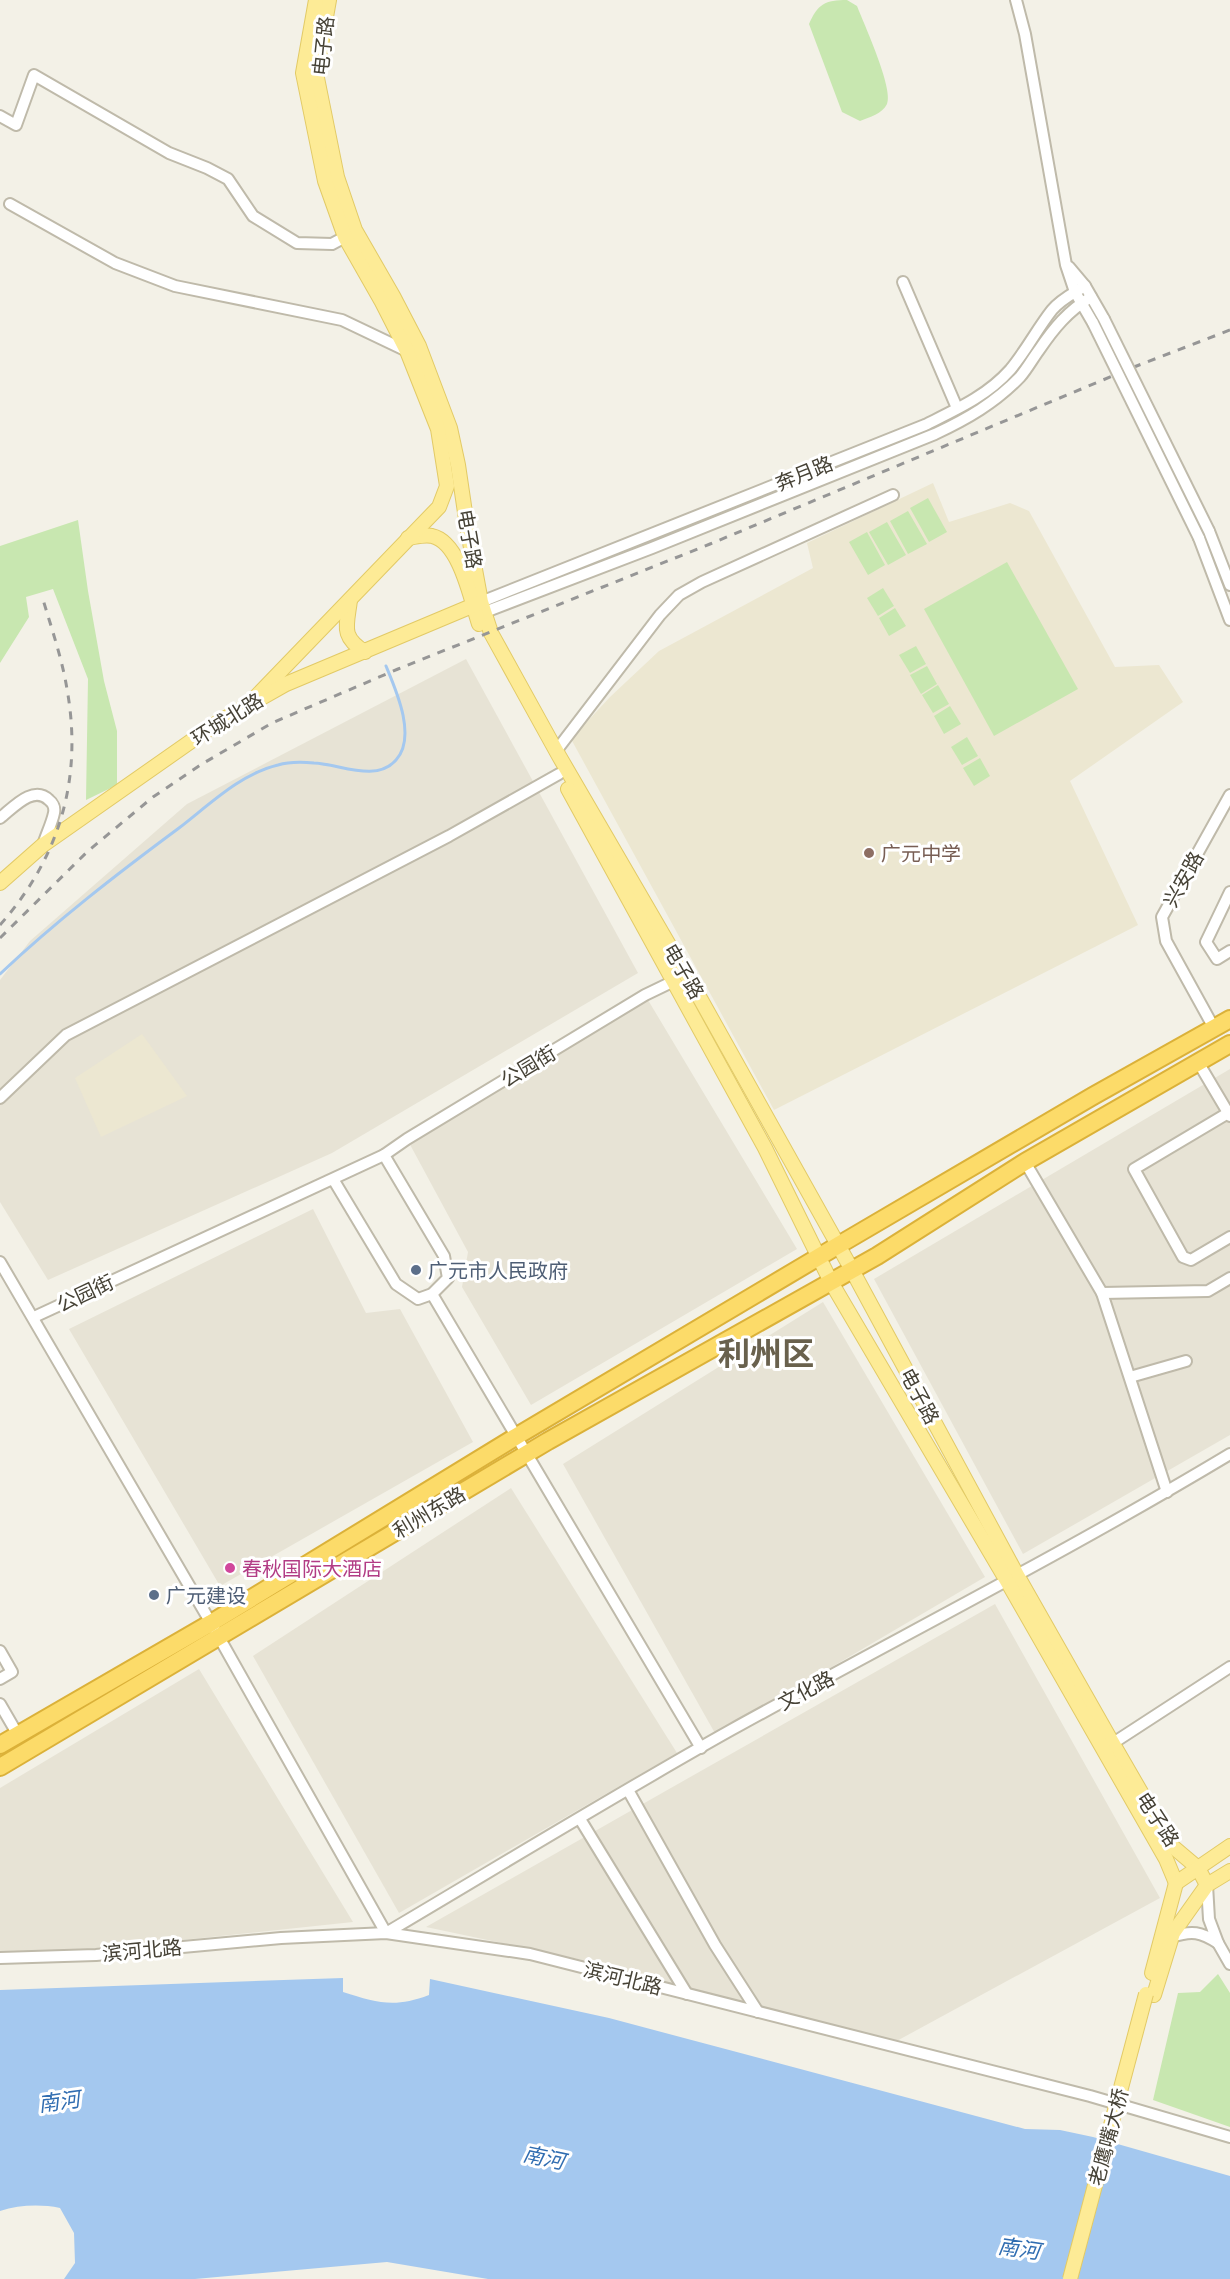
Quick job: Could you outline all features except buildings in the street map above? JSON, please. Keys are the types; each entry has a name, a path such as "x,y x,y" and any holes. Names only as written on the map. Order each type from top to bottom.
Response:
{"highway":[{"name":"利州东路","path":"0,1767 517,1436 1093,1096 1230,1019"},
{"name":"利州东路","path":"0,1745 215,1630 831,1282 1025,1162 1230,1044"}],"main road":[{"name":"电子路","path":"248,705 440,507 447,486 438,429 407,351 345,237 325,181 303,74 316,0"},
{"name":"电子路","path":"329,0 316,73 337,177 355,230 419,346 450,428 459,465 483,637 765,1148 831,1282 1012,1578 1108,1747 1176,1882"},
{"path":"408,538 431,535 443,541 454,554 480,607"},
{"path":"454,613 460,600 461,569"},
{"path":"350,600 347,630 352,644 365,651"},
{"name":"电子路","path":"480,607 491,633 555,751 696,990 852,1270 1012,1578"},
{"name":"环城北路","path":"0,883 43,845 217,723 248,705 286,684 454,613 480,607"},
{"name":"电子路","path":"1108,1747 1172,1846 1198,1868 1207,1885"},
{"path":"1150,1995 1176,1882 1230,1846"},
{"path":"1150,1995 1172,1937 1191,1906 1207,1885 1230,1871"},
{"name":"老鹰嘴大桥","path":"1070,2279 1150,1995"},
{"name":"老鹰嘴大桥","path":"1079,2279 1150,1995"}],"street":[{"path":"1016,0 1025,34 1066,265 1075,292 1104,318 1209,531 1230,585"},
{"path":"0,116 16,125 34,75 169,153 228,179 253,216 297,243 332,244 345,237"},
{"path":"10,204 115,263 175,286 342,320 407,351"},
{"path":"1066,265 1085,286 1086,300 1093,323 1198,538 1230,620"},
{"path":"903,282 957,408"},
{"name":"奔月路","path":"480,607 915,429 982,395 1009,371 1053,309 1066,296 1085,286"},
{"path":"480,607 652,548 935,434 969,418 990,405 1022,375 1062,317 1086,300"},
{"path":"555,751 660,615 679,595 702,582 893,495"},
{"path":"0,1098 66,1035 449,836 559,774"},
{"name":"兴安路","path":"1214,1028 1166,941 1162,916 1230,795"},
{"path":"0,818 30,796 46,797 54,811 43,845"},
{"path":"1230,892 1206,942 1217,959 1230,951"},
{"name":"公园街","path":"34,1317 384,1155 606,1019 674,981"},
{"path":"1198,1062 1229,1114 1134,1169 1184,1257 1191,1260 1230,1237"},
{"path":"333,1179 396,1284 418,1299 432,1294 448,1278 444,1256 384,1155"},
{"path":"1025,1162 1102,1293 1167,1492"},
{"path":"0,1262 215,1630 386,1933"},
{"path":"1102,1293 1208,1291 1230,1278"},
{"path":"432,1294 701,1748"},
{"path":"1130,1377 1186,1361"},
{"name":"文化路","path":"386,1933 701,1748 1167,1492 1230,1454"},
{"path":"0,1651 12,1672 0,1679"},
{"path":"1108,1747 1230,1667"},
{"path":"0,1704 18,1735"},
{"path":"628,1790 715,1945 758,2012"},
{"path":"580,1819 687,1994"},
{"path":"1207,1885 1209,1919 1218,1943 1230,1964"},
{"path":"1172,1937 1186,1932 1204,1934 1218,1943"},
{"name":"滨河北路","path":"0,1958 96,1955 280,1938 386,1933 530,1954 1090,2096 1230,2137"}],"shaded area":[{"name":"广元中学","path":"933,483 949,522 1010,503 1029,511 1115,667 1159,665 1183,702 1070,781 1138,925 774,1110 571,739 610,697 659,651 813,568 807,543"},
{"path":"466,659 638,973 332,1153 48,1280 0,1202 0,980 30,941 187,804"},
{"path":"645,995 797,1249 531,1405 462,1287 468,1252 407,1139"},
{"path":"142,1034 187,1096 101,1137 75,1078"},
{"path":"1230,1069 1230,1435 1023,1554 874,1279"},
{"path":"313,1209 366,1313 400,1309 473,1442 220,1586 69,1329"},
{"path":"823,1302 985,1577 716,1735 563,1464"},
{"path":"511,1488 677,1753 399,1913 253,1656"},
{"path":"995,1604 1160,1898 893,2043 578,1959 426,1927"},
{"path":"199,1669 353,1922 0,1961 0,1788"}],"green space":[{"path":"847,0 857,6 882,71 888,96 887,104 882,110 860,121 842,112 809,24 823,4"},
{"path":"928,498 947,532 929,542 910,508"},
{"path":"908,511 927,544 908,554 890,521"},
{"path":"78,520 104,681 117,731 117,785 86,800 88,679 53,589 26,597 29,617 0,663 0,546"},
{"path":"887,522 906,555 888,565 869,532"},
{"path":"867,532 885,565 868,575 849,542"},
{"path":"1007,562 1078,689 994,736 924,609"},
{"path":"883,588 894,606 878,616 867,598"},
{"path":"895,608 906,626 889,636 879,618"},
{"path":"916,646 926,664 910,673 899,655"},
{"path":"927,666 937,684 921,694 910,675"},
{"path":"938,685 949,704 933,713 922,695"},
{"path":"950,706 961,724 944,734 934,716"},
{"path":"967,737 978,756 962,765 951,747"},
{"path":"980,758 990,776 974,786 963,768"},
{"path":"1218,1974 1230,1993 1230,2127 1153,2100 1178,1993 1200,1992"}],"water":[{"name":"南河","path":"343,1978 343,1992 376,2001 406,2002 429,1995 430,1979 609,2018 1025,2129 1060,2130 1093,2137 1230,2176 1230,2279 488,2279 387,2262 195,2279 64,2279 75,2263 74,2233 60,2208 30,2206 0,2211 0,1990"}],"waterway":[{"path":"0,974 110,880 226,791 251,775 282,764 305,762 357,771 388,767 402,750 405,726 399,700 386,666"}],"railway":[{"path":"0,938 88,851 153,797 202,764 272,723 398,669 710,544 1134,367 1230,330"},
{"path":"0,925 21,899 52,844 69,785 72,754 67,689 42,596"}],"place":[{"name":"广元中学","path":"869,853"},
{"name":"广元市人民政府","path":"416,1270"},
{"name":"春秋国际大酒店","path":"230,1568"},
{"name":"广元建设","path":"154,1595"}],"district":[{"name":"利州区","path":"766,1353"}]}
